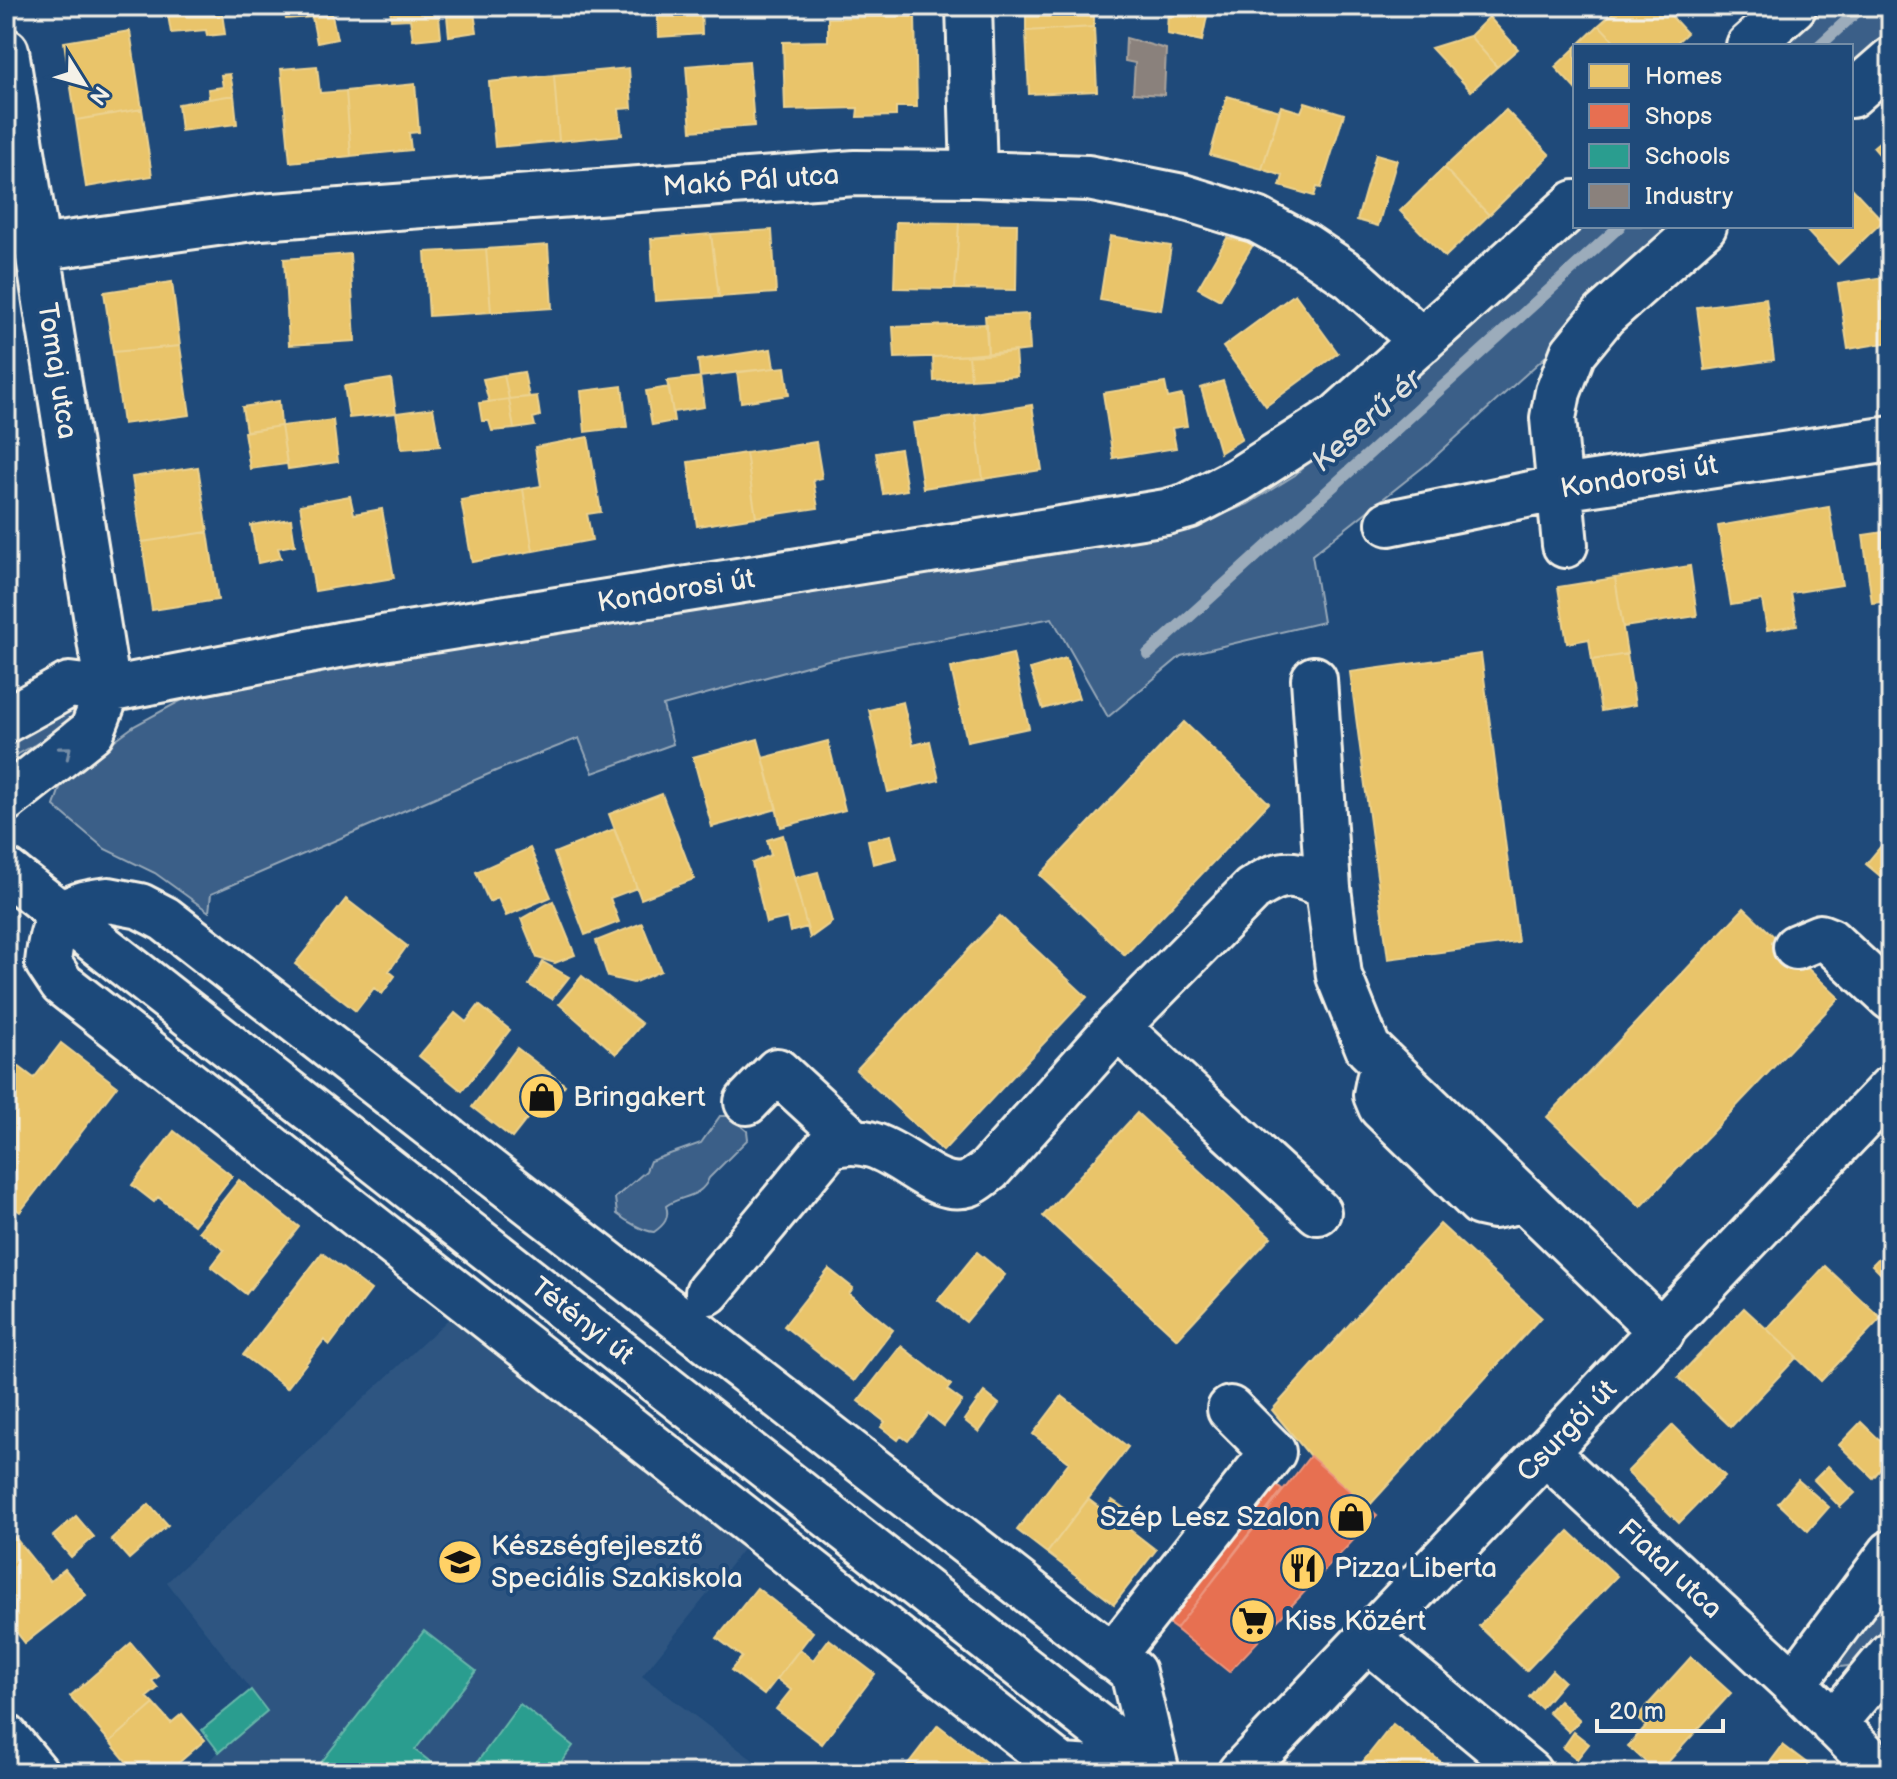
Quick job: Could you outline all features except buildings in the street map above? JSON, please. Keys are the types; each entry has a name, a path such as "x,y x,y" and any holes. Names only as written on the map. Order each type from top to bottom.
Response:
{"street":[{"path":"969,6 974,174"},
{"path":"1751,44 1794,6"},
{"name":"Tomaj utca","path":"6,51 108,690"},
{"path":"1853,93 1891,60"},
{"name":"Makó Pál utca","path":"37,248 260,217 855,173 1088,178 1183,197 1257,220 1305,246 1351,277 1422,341"},
{"name":"Kondorosi út","path":"6,720 69,685 108,690 339,645 1188,506 1238,480 1338,416 1573,205"},
{"path":"1565,545 1553,418 1558,392 1573,353 1604,315 1702,228"},
{"name":"Kondorosi út","path":"1389,523 1560,488 1891,439"},
{"path":"1314,679 1328,888 1339,976 1368,1048 1662,1332"},
{"path":"6,799 92,731 108,690"},
{"name":"Tétényi út","path":"6,871 1157,1773"},
{"path":"708,1292 829,1146 843,1141 863,1141 896,1155 943,1182 966,1185 989,1170 1117,1027 1252,890 1269,878 1288,872 1328,888"},
{"path":"63,913 80,903 109,900 140,906 165,919 1133,1672 1157,1773"},
{"path":"1796,947 1820,937 1830,941 1891,998"},
{"path":"1117,1027 1318,1212"},
{"path":"747,1102 777,1071 853,1141"},
{"path":"1379,1080 1376,1095 1381,1107 1480,1203 1494,1206 1524,1200"},
{"name":"Csurgói út","path":"1240,1773 1891,1088"},
{"path":"1112,1657 1273,1452 1230,1409"},
{"name":"Fiatal utca","path":"1546,1453 1794,1684 1883,1773"},
{"path":"1794,1684 1891,1553"},
{"path":"1368,1639 1529,1773"},
{"path":"1833,1724 1891,1654"},
{"path":"6,1737 36,1773"}],"shaded area":[{"path":"1813,6 1891,6 1891,44 1853,78 1853,44 1771,44"},
{"path":"1573,228 1687,228 1427,464 1312,555 1323,622 1181,656 1108,717 1052,618 828,660 663,706 673,744 593,773 579,738 498,770 211,894 209,912 155,873 105,849 54,806 60,788 78,767 134,726 193,694 259,676 912,573 1211,519 1248,504 1295,475"},
{"path":"73,705 79,716 59,731 13,757 6,751 6,744"},
{"path":"720,1116 729,1116 747,1131 748,1139 701,1190 666,1206 665,1221 654,1232 617,1214 615,1198 646,1171 650,1161 701,1143"},
{"name":"Készségfejlesztő Speciális Szakiskola","path":"456,1312 749,1542 642,1676 770,1773 194,1773 267,1711 167,1582"},
{"path":"1891,1574 1892,1613 1888,1633 1878,1647 1863,1659 1839,1667 1839,1652"}],"waterway":[{"name":"Keserű-ér","path":"1821,44 1863,6"},
{"name":"Keserű-ér","path":"1148,654 1618,228"}],"place":[{"name":"Bringakert","path":"542,1097"},
{"name":"Szép Lesz Szalon","path":"1351,1517"},
{"name":"Készségfejlesztő Speciális Szakiskola","path":"460,1562"},
{"name":"Pizza Liberta","path":"1303,1568"},
{"name":"Kiss Közért","path":"1253,1621"}]}
